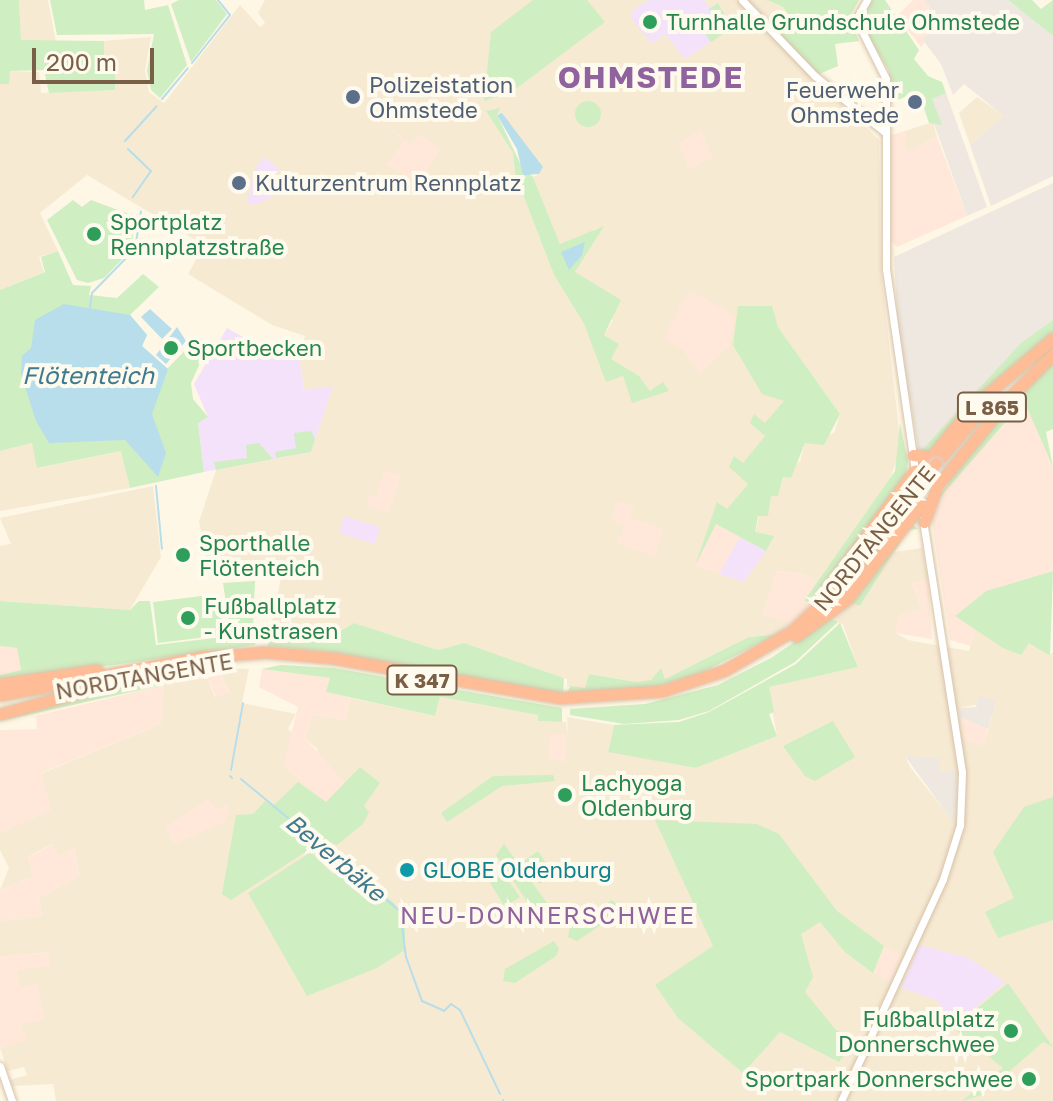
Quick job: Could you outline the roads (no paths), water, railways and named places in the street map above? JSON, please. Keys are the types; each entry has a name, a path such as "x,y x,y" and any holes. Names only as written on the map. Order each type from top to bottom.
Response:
{"highway":[{"name":"NORDTANGENTE","path":"0,695 141,668 250,656 333,658 574,702 640,695 692,683 742,662 794,633 826,606 903,517 935,464 999,389 1053,340"},
{"path":"903,517 924,524 933,491 992,417 1053,352"},
{"name":"NORDTANGENTE","path":"935,464 1053,352"},
{"path":"913,455 935,464"},
{"path":"933,491 916,478 935,464"},
{"name":"K 347","path":"826,606 904,488 916,478"},
{"name":"K 347","path":"903,517 921,504"},
{"name":"NORDTANGENTE","path":"0,702 250,656"},
{"name":"K 347","path":"0,684 141,668"},
{"name":"K 347","path":"0,714 155,672"}],"main road":[{"path":"742,0 815,76 886,133"},
{"path":"841,1101 948,868 960,825 961,761 886,269 885,74 856,19 867,0"},
{"path":"0,1066 12,1101"}],"water":[{"path":"502,113 543,167 539,174 523,175 517,149 497,115"},
{"path":"585,242 582,255 569,270 561,252"},
{"name":"Flötenteich","path":"64,304 130,315 147,335 142,346 168,369 152,414 166,453 158,477 125,440 49,443 36,421 21,374 22,356 31,348 35,320"},
{"path":"150,309 172,329 162,339 141,317"},
{"name":"Sportbecken","path":"177,327 186,341 166,364 156,355"}],"waterway":[{"name":"Beverbäke","path":"192,63 230,15 218,0"},
{"name":"Beverbäke","path":"162,99 188,68"},
{"name":"Beverbäke","path":"125,141 157,106"},
{"name":"Beverbäke","path":"128,149 151,171 133,197"},
{"name":"Beverbäke","path":"90,307 92,293 135,249 141,211"},
{"name":"Beverbäke","path":"156,486 162,549"},
{"name":"Beverbäke","path":"231,770 243,703"},
{"name":"Beverbäke","path":"241,779 400,911 406,957 422,1001 444,1011 451,1004 460,1010 500,1094"}],"place":[{"name":"Turnhalle Grundschule Ohmstede","path":"650,22"},
{"name":"Polizeistation Ohmstede","path":"353,97"},
{"name":"Feuerwehr Ohmstede","path":"915,102"},
{"name":"Kulturzentrum Rennplatz","path":"239,183"},
{"name":"Sportplatz Rennplatzstraße","path":"94,234"},
{"name":"Sportbecken","path":"171,348"},
{"name":"Sporthalle Flötenteich","path":"183,555"},
{"name":"Fußballplatz - Kunstrasen","path":"188,618"},
{"name":"Lachyoga Oldenburg","path":"565,795"},
{"name":"GLOBE Oldenburg","path":"407,870"},
{"name":"Fußballplatz Donnerschwee","path":"1011,1031"},
{"name":"Sportpark Donnerschwee","path":"1029,1079"}],"district":[{"name":"OHMSTEDE","path":"651,77"},
{"name":"NEU-DONNERSCHWEE","path":"548,915"}]}
